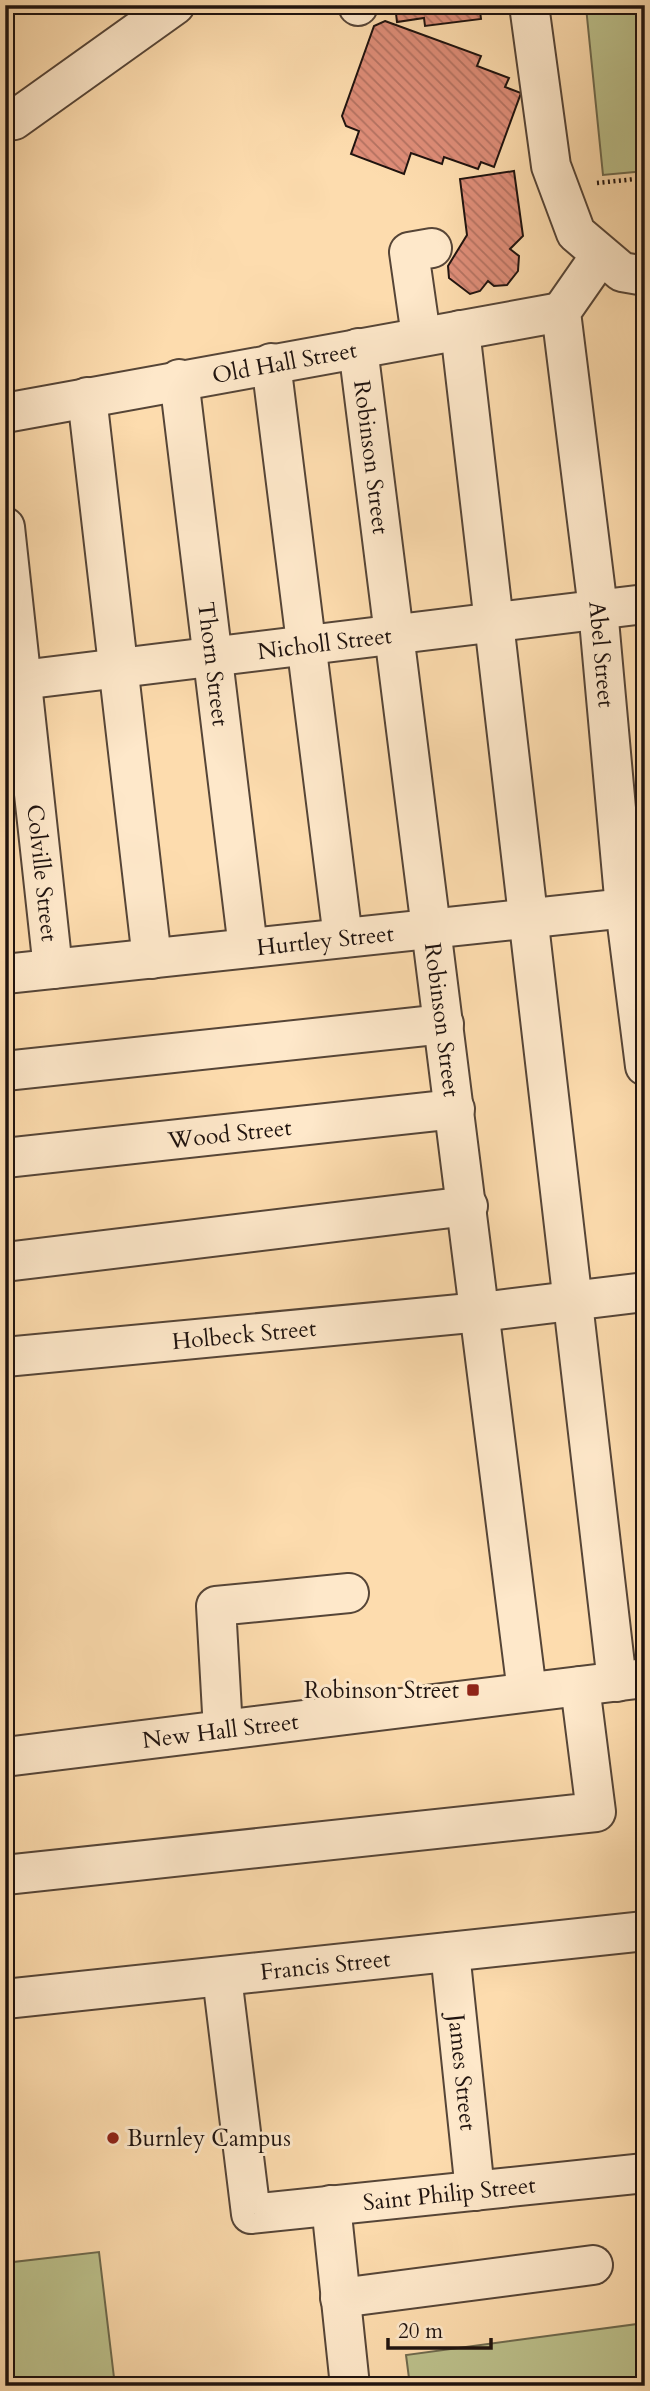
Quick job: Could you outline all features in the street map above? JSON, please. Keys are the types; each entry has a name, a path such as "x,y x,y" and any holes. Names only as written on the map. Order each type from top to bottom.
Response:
{"street":[{"path":"10,118 175,5"},
{"path":"529,5 551,166 576,233 622,272 645,276"},
{"path":"421,336 409,252 432,248"},
{"path":"561,312 600,256"},
{"name":"Old Hall Street","path":"5,413 179,379 561,312"},
{"name":"Abel Street","path":"561,312 635,907 645,1066"},
{"path":"5,1875 596,1812 614,1682 573,1301 460,330"},
{"name":"Robinson Street","path":"358,348 527,1692"},
{"path":"271,363 342,938"},
{"name":"Thorn Street","path":"179,379 248,948"},
{"path":"87,397 152,958"},
{"name":"Colville Street","path":"5,527 13,681 53,969"},
{"name":"Nicholl Street","path":"13,681 645,604"},
{"name":"Hurtley Street","path":"5,974 635,907"},
{"path":"5,1071 444,1024"},
{"name":"Wood Street","path":"5,1158 455,1109"},
{"path":"5,1262 468,1206"},
{"name":"Holbeck Street","path":"5,1357 481,1312 645,1292"},
{"path":"223,1730 216,1606 349,1593"},
{"name":"New Hall Street","path":"5,1756 614,1682"},
{"name":"Francis Street","path":"5,1999 645,1931"},
{"name":"James Street","path":"450,1952 475,2191"},
{"name":"Saint Philip Street","path":"222,1977 251,2214 645,2173"},
{"path":"331,2206 349,2386"},
{"path":"340,2298 593,2265"}],"path":[{"path":"559,187 645,178"}],"green space":[{"path":"645,5 645,171 603,175 586,7"},
{"path":"99,2252 115,2386 5,2386 5,2263"},
{"path":"645,2323 645,2386 410,2386 406,2355"}],"building":[{"path":"395,5 503,5 503,8 480,11 481,19 425,26 424,18 397,22"},
{"path":"385,21 481,56 477,66 509,78 505,87 521,93 494,167 481,162 478,169 444,157 442,164 411,153 404,174 351,154 359,131 346,126 342,116 374,26"},
{"path":"514,171 523,236 510,249 519,256 518,271 507,285 494,286 488,281 480,291 470,294 449,278 448,266 467,235 460,179"}],"place":[{"name":"Robinson Street","path":"473,1690"},
{"name":"Burnley Campus","path":"113,2138"}]}
